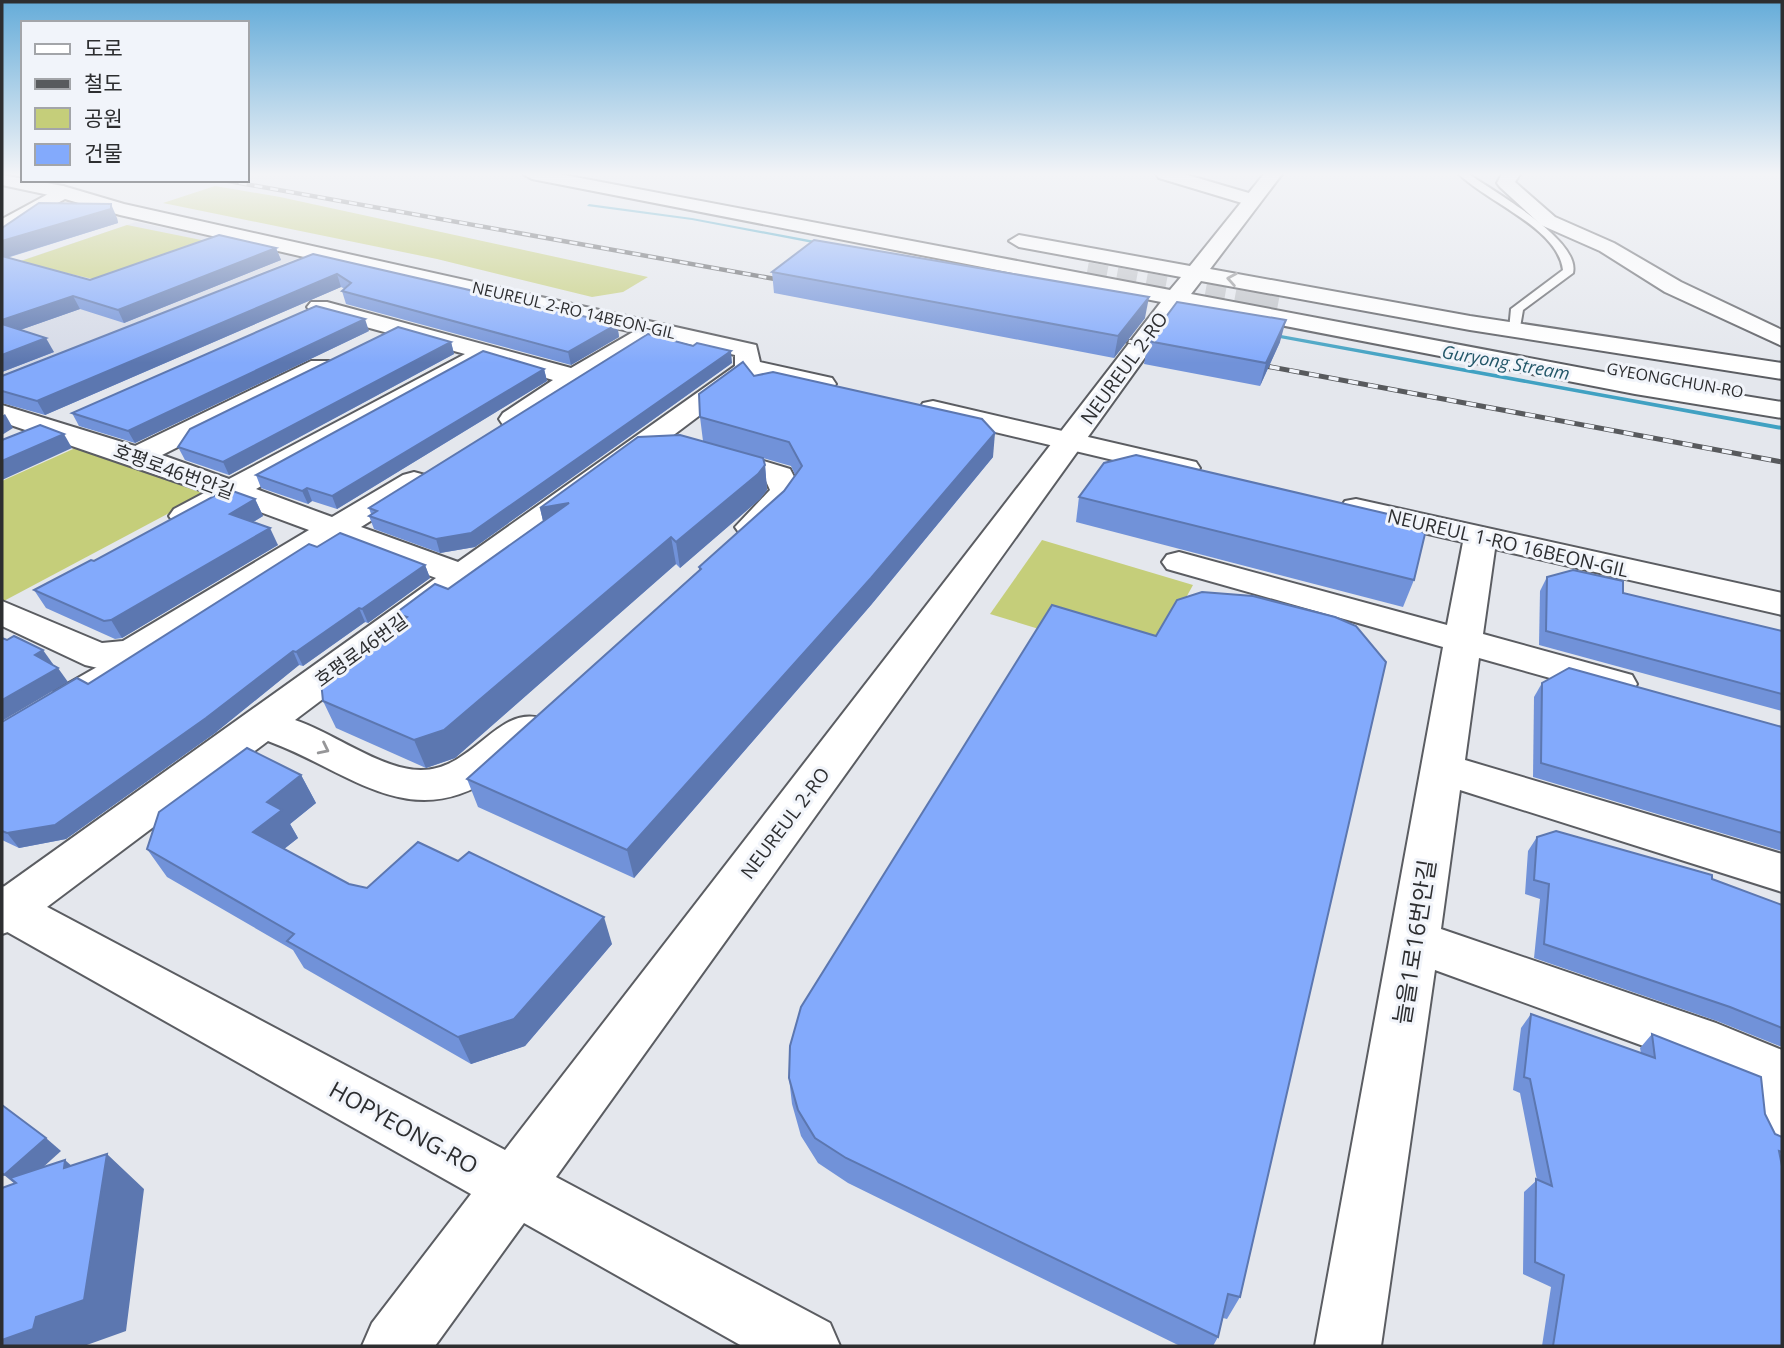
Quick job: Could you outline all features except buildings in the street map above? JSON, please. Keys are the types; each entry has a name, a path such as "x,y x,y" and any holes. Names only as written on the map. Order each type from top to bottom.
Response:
{"street":[{"name":"NEUREUL 2-RO 14BEON-GIL","path":"253,237 747,351 748,367"},
{"path":"858,237 1061,276 1186,286 1289,299 1516,330 1782,371"},
{"path":"934,237 1089,263 1116,265 1122,270 1120,277 1107,279 1061,276"},
{"path":"948,237 1089,263 1186,286 1312,325"},
{"name":"NEUREUL 2-RO","path":"395,1346 1224,237"},
{"path":"1581,237 1607,247 1673,287 1782,339"},
{"path":"1004,238 1089,263"},
{"path":"285,269 324,253"},
{"path":"401,270 307,312 399,328 561,372 569,380"},
{"path":"1289,299 1273,290 1262,293 1254,300 1273,313 1312,325 1635,386 1782,410"},
{"name":"GYEONGCHUN-RO","path":"1289,299 1587,354 1782,385"},
{"name":"GYEONGCHUN-RO","path":"1289,299 1590,366 1782,397"},
{"path":"362,345 399,328"},
{"path":"484,437 552,395 569,380 655,329"},
{"path":"158,530 484,351"},
{"path":"137,456 338,357"},
{"path":"748,367 842,388"},
{"name":"호평로46번길","path":"4,910 748,367"},
{"path":"909,404 1216,475"},
{"path":"13,442 83,411"},
{"name":"호평로46번안길","path":"2,413 137,456 463,576"},
{"path":"649,437 779,475 786,490 773,508 722,553"},
{"path":"3,612 97,656 132,652 439,466"},
{"name":"NEUREUL 1-RO 16BEON-GIL","path":"1321,500 1782,604"},
{"name":"늘을1로16번안길","path":"1349,1346 1480,537"},
{"path":"1179,562 1649,692"},
{"path":"3,612 40,594"},
{"path":"261,724 298,736 379,775 419,786 447,782 489,761 550,706"},
{"path":"1442,769 1782,873"},
{"name":"HOPYEONG-RO","path":"4,910 807,1346"},
{"path":"1414,942 1716,1048 1780,1092"}],"lane":[{"path":"1516,330 1517,309 1536,295 1544,283 1569,271 1567,256 1553,237"},
{"path":"49,704 132,652"}],"shaded area":[{"path":"92,237 209,237 303,256 2,377 2,267"}],"green space":[{"path":"92,237 186,237 221,244 115,284 18,262"},
{"path":"329,237 464,237 648,277 623,292 592,297 437,259"},
{"path":"82,445 205,490 203,495 2,602 2,481"},
{"path":"1042,540 1193,585 1150,663 990,614"}],"waterway":[{"name":"Guryong Stream","path":"790,237 823,243"},
{"name":"Guryong Stream","path":"1270,335 1782,428"}],"tunnel":[{"path":"1087,272 1262,304"},
{"path":"1252,302 1279,307"}],"railway":[{"path":"540,237 792,282"},
{"path":"1109,338 1167,348"},
{"path":"1250,363 1782,462"}]}
